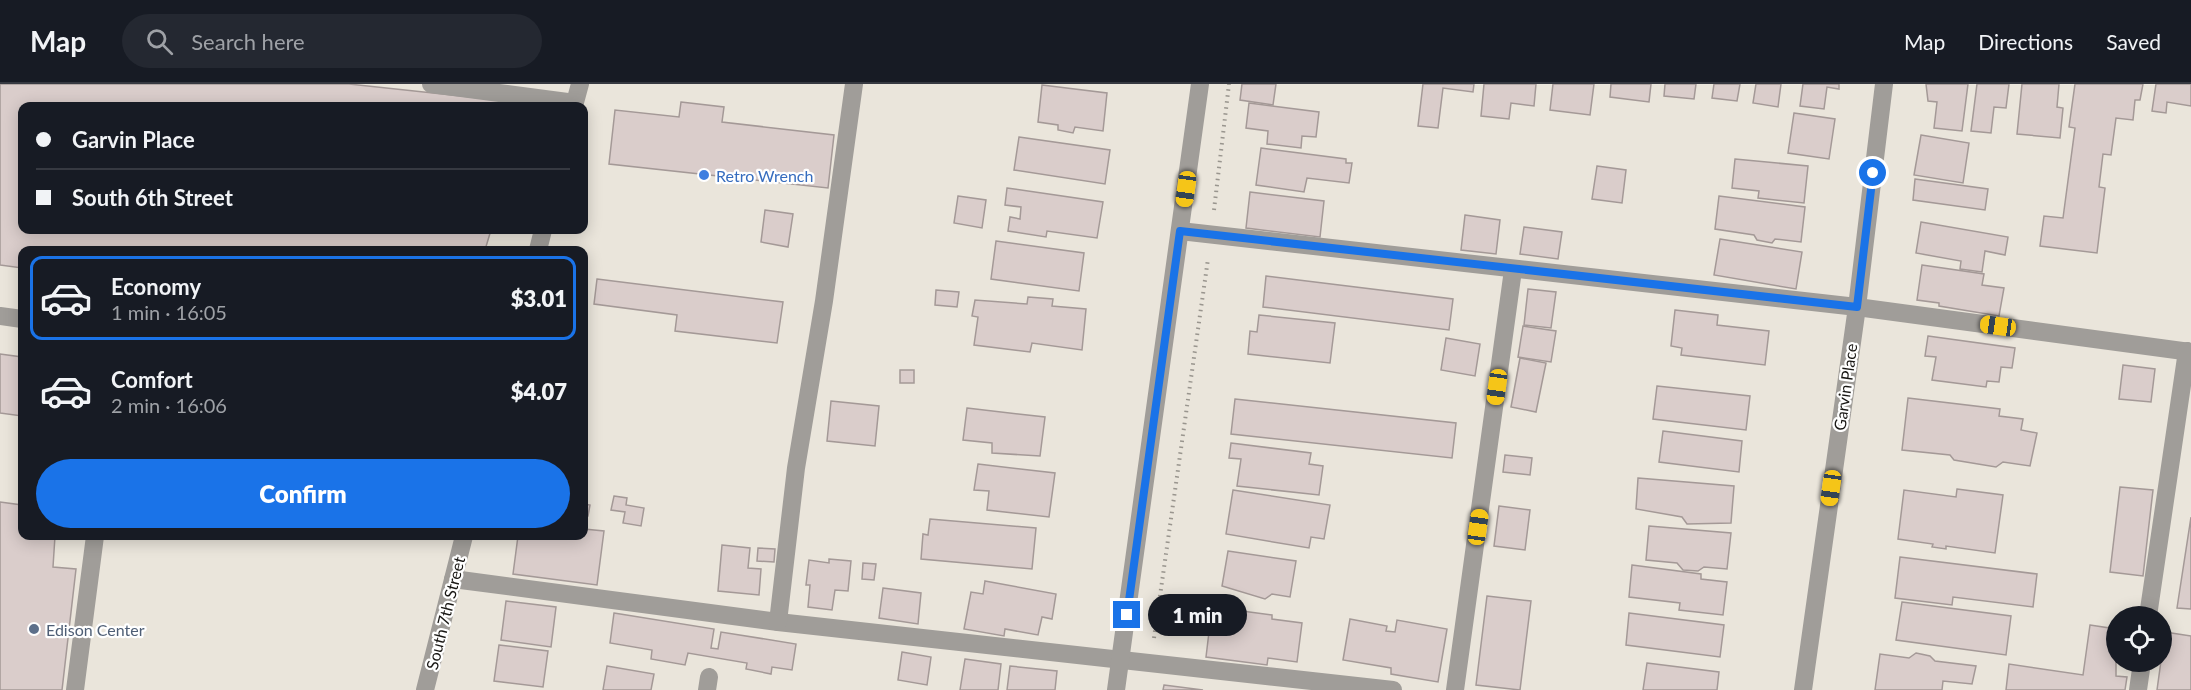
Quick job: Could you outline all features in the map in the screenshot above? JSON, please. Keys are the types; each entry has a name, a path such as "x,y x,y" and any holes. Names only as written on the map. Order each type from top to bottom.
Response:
{"street":[{"path":"431,84 554,102"},
{"path":"576,102 580,84"},
{"path":"778,621 796,468 824,301 854,84"},
{"path":"1116,690 1200,84"},
{"name":"Garvin Place","path":"1803,690 1857,307 1884,84"},
{"path":"1180,231 1857,307 2189,351 2150,606"},
{"path":"1455,690 1513,270"},
{"path":"0,316 18,318"},
{"path":"75,690 94,540"},
{"name":"South 7th Street","path":"425,690 463,540"},
{"path":"453,579 778,621 1393,690"},
{"path":"2138,690 2141,672"}],"path":[{"path":"1214,211 1229,84"},
{"path":"1154,639 1209,249"}],"building":[{"path":"0,84 349,84 517,102 18,102 18,234 490,234 486,246 18,246 18,267 0,265"},
{"path":"1242,84 1276,84 1273,105 1240,100"},
{"path":"1423,84 1474,84 1473,92 1443,88 1438,128 1418,126"},
{"path":"1484,84 1536,84 1534,106 1511,103 1509,119 1481,116"},
{"path":"1553,84 1594,84 1590,115 1550,110"},
{"path":"1611,84 1651,84 1649,102 1610,97"},
{"path":"1665,84 1696,84 1694,99 1664,96"},
{"path":"1714,84 1740,84 1737,101 1712,98"},
{"path":"1756,84 1781,84 1778,107 1753,103"},
{"path":"1803,84 1839,84 1839,89 1827,87 1824,109 1800,106"},
{"path":"1926,84 1968,84 1962,131 1934,128 1937,102 1928,101"},
{"path":"1977,84 2009,84 2006,108 1994,107 1991,133 1971,131"},
{"path":"2022,84 2059,84 2057,107 2063,108 2060,138 2017,134"},
{"path":"2075,84 2143,84 2140,100 2135,100 2133,120 2116,118 2111,155 2103,154 2099,187 2105,188 2097,253 2040,246 2044,216 2063,218 2075,128 2069,127"},
{"path":"2156,84 2191,84 2191,106 2167,102 2166,113 2152,111"},
{"path":"1042,85 1107,93 1103,131 1075,127 1073,133 1058,130 1058,125 1038,122"},
{"path":"681,102 724,107 722,122 834,135 828,188 609,164 615,110 679,117"},
{"path":"1249,103 1319,112 1316,137 1302,136 1301,148 1267,144 1268,131 1246,128"},
{"path":"1794,113 1835,119 1829,159 1788,153"},
{"path":"1921,135 1969,143 1963,183 1914,175"},
{"path":"1019,137 1110,150 1105,184 1014,170"},
{"path":"1261,148 1346,159 1346,163 1352,163 1349,183 1307,178 1304,192 1256,185"},
{"path":"1735,159 1808,166 1804,203 1758,198 1759,191 1732,188"},
{"path":"1597,166 1626,170 1622,203 1592,199"},
{"path":"1915,179 1988,189 1985,210 1913,200"},
{"path":"1007,188 1103,202 1097,238 1047,231 1046,237 1008,231 1010,217 1020,219 1021,207 1005,205"},
{"path":"1250,192 1324,201 1320,237 1246,228"},
{"path":"958,196 986,200 982,228 954,223"},
{"path":"1719,196 1805,207 1801,242 1775,239 1772,243 1757,240 1754,235 1715,229"},
{"path":"765,210 793,214 788,247 761,242"},
{"path":"1465,215 1500,220 1496,254 1461,250"},
{"path":"1921,222 2008,237 2005,255 1985,251 1982,272 1960,269 1961,261 1916,253"},
{"path":"1524,227 1562,232 1558,259 1520,254"},
{"path":"1720,239 1802,252 1796,289 1714,275"},
{"path":"996,241 1084,253 1079,291 991,279"},
{"path":"1922,265 1984,274 1982,285 2004,288 1999,316 1917,300"},
{"path":"1266,276 1453,299 1449,330 1263,307"},
{"path":"597,279 783,302 777,343 675,331 677,315 594,304"},
{"path":"1528,289 1556,292 1551,328 1524,325"},
{"path":"936,290 959,292 957,307 935,305"},
{"path":"1028,297 1053,299 1052,306 1086,309 1082,350 1032,343 1030,352 974,345 978,317 972,316 975,300 1027,304"},
{"path":"1675,310 1718,315 1717,325 1769,331 1765,365 1681,355 1682,348 1671,346"},
{"path":"1259,315 1335,323 1330,363 1248,354 1250,331 1257,332"},
{"path":"1523,326 1556,331 1551,362 1518,357"},
{"path":"1928,336 2015,348 2012,368 2001,367 1999,382 1987,381 1986,387 1932,380 1936,357 1925,356"},
{"path":"1446,338 1480,344 1475,376 1441,370"},
{"path":"0,354 18,356 18,415 0,413"},
{"path":"1520,358 1546,363 1536,412 1511,407"},
{"path":"2123,365 2155,369 2151,402 2119,399"},
{"path":"900,370 914,370 914,383 900,383"},
{"path":"1657,386 1750,396 1746,430 1653,419"},
{"path":"1908,398 2000,409 1999,416 2023,419 2021,430 2037,433 2030,466 2003,462 1996,467 1954,460 1950,455 1902,450"},
{"path":"1235,399 1456,423 1452,458 1231,434"},
{"path":"831,401 879,406 875,446 827,441"},
{"path":"967,408 1045,417 1040,456 992,453 992,443 963,440"},
{"path":"1663,431 1742,441 1739,472 1659,462"},
{"path":"1231,443 1311,453 1309,464 1323,466 1319,495 1237,486 1241,459 1229,458"},
{"path":"1505,455 1532,458 1530,475 1503,472"},
{"path":"978,464 1055,473 1049,517 987,510 989,491 974,490"},
{"path":"1638,478 1734,486 1731,523 1687,524 1682,517 1636,509"},
{"path":"2120,487 2153,490 2143,576 2110,572"},
{"path":"1957,489 2003,495 1995,553 1946,546 1946,549 1932,547 1933,544 1898,539 1904,490 1956,497"},
{"path":"1233,490 1330,505 1324,539 1311,537 1309,548 1226,534"},
{"path":"614,496 627,498 626,505 644,508 641,526 623,523 625,512 611,510"},
{"name":"Edison Center","path":"0,502 18,504 18,540 55,540 53,567 76,569 62,690 0,690"},
{"path":"1499,506 1530,510 1525,550 1494,546"},
{"path":"2191,517 2191,609 2177,608"},
{"path":"930,519 1036,528 1032,569 921,559 923,534 928,535"},
{"path":"1649,526 1731,533 1727,569 1704,567 1698,571 1683,570 1677,563 1646,560"},
{"path":"588,529 604,531 597,585 513,574 517,540 588,540"},
{"path":"722,545 750,548 748,568 761,569 759,595 718,591"},
{"path":"758,548 775,549 774,562 757,561"},
{"path":"1228,551 1296,561 1290,597 1272,594 1265,599 1222,586"},
{"path":"1900,557 2037,574 2033,607 1953,597 1952,605 1895,598"},
{"path":"829,559 851,561 848,591 835,590 832,610 808,607 810,585 806,585 809,560 829,563"},
{"path":"863,563 876,564 874,580 862,579"},
{"path":"1632,565 1701,574 1701,579 1727,582 1723,615 1679,610 1680,603 1629,597"},
{"path":"985,581 1056,594 1052,619 1042,617 1038,635 1005,629 1004,636 964,629 971,592 983,594"},
{"path":"883,588 921,593 918,624 879,618"},
{"path":"1487,596 1531,601 1520,690 1476,685"},
{"path":"506,601 556,607 551,647 501,640"},
{"path":"1902,602 2011,616 2006,655 1896,640"},
{"path":"1212,607 1272,615 1272,619 1302,623 1297,662 1268,658 1267,665 1206,657"},
{"path":"614,613 714,629 711,648 718,649 721,632 796,644 792,670 772,667 771,674 746,669 747,663 688,653 685,665 651,659 652,650 610,643"},
{"path":"1629,613 1724,625 1720,657 1626,645"},
{"path":"1350,619 1387,626 1386,631 1395,632 1397,620 1447,629 1438,682 1391,674 1391,668 1343,660"},
{"path":"2090,625 2106,627 2106,672 2116,672 2116,676 2127,677 2125,690 2006,690 2009,664 2083,675"},
{"path":"2172,633 2191,636 2191,690 2157,690 2159,672 2172,672"},
{"path":"499,645 548,651 543,687 494,681"},
{"path":"902,652 931,657 927,685 898,680"},
{"path":"1916,653 1930,656 1935,661 1976,666 1972,684 1943,681 1942,690 1875,690 1880,654 1909,658"},
{"path":"965,659 1001,664 998,690 960,690"},
{"path":"1647,663 1719,672 1717,690 1643,690"},
{"path":"607,666 654,674 651,690 603,690"},
{"path":"1010,666 1057,671 1055,690 1007,690"},
{"path":"1164,685 1203,690 1163,690"}],"place":[{"name":"Retro Wrench","path":"704,175"},
{"name":"Edison Center","path":"34,629"}],"route":[{"path":"1127,615 1180,231 1857,307 1873,173"}]}
